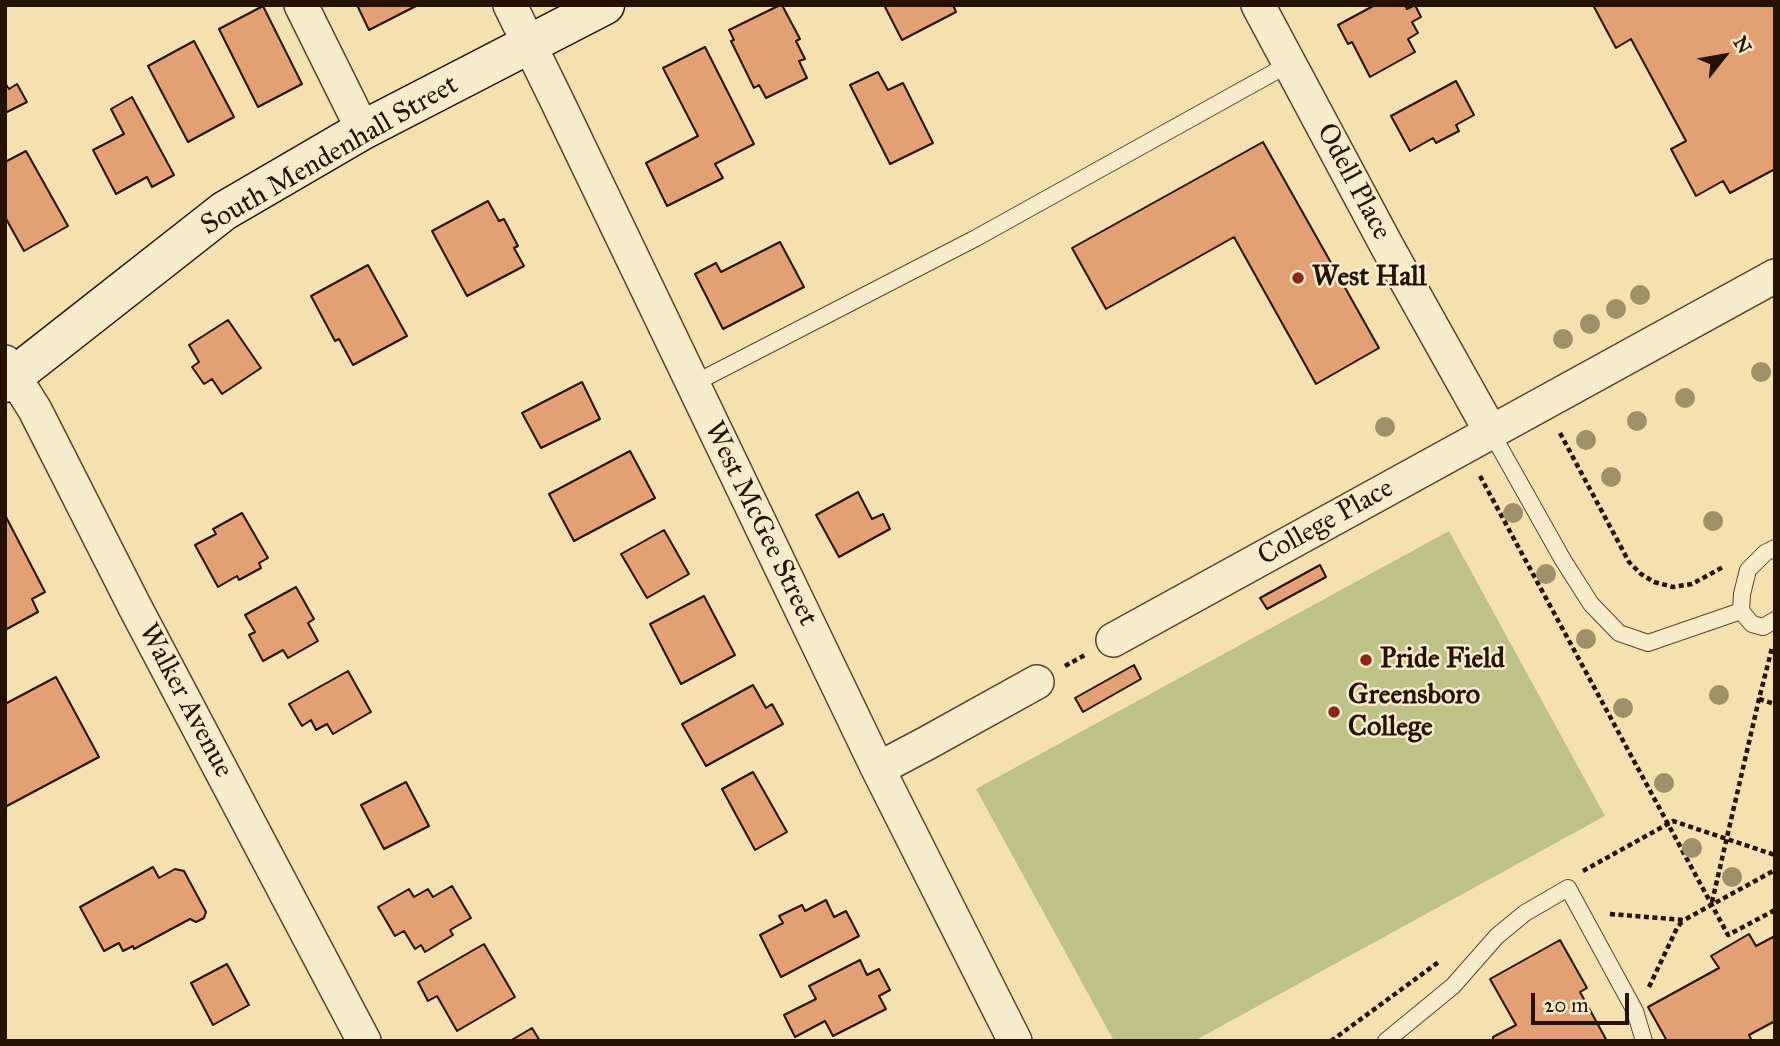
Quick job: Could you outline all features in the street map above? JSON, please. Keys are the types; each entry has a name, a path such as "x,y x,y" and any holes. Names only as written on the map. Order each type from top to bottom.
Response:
{"street":[{"path":"301,5 363,130"},
{"name":"West McGee Street","path":"509,5 877,769 1015,1041"},
{"name":"South Mendenhall Street","path":"8,374 223,211 363,130 605,5"},
{"name":"Odell Place","path":"1258,5 1388,248 1491,432"},
{"name":"College Place","path":"1113,640 1775,276"},
{"name":"Walker Avenue","path":"8,374 36,410 136,609 361,1040"},
{"path":"877,769 1037,681"}],"lane":[{"path":"693,384 976,238 1289,64"},
{"path":"1491,432 1591,604 1619,633 1648,643 1741,611"},
{"path":"1775,548 1748,570 1741,611 1752,624 1763,627 1775,620"},
{"path":"1386,1041 1453,986 1497,936 1525,913 1568,888 1635,1011 1644,1041"}],"path":[{"path":"1556,426 1629,562 1641,574 1654,582 1674,587 1692,584 1727,565"},
{"path":"1476,469 1728,935 1775,910"},
{"path":"1712,904 1713,890 1775,637"},
{"path":"1037,681 1113,640"},
{"path":"1759,699 1775,704"},
{"path":"1630,1003 1648,988 1677,928 1684,920 1775,870"},
{"path":"1586,921 1607,914 1684,920"}],"green space":[{"name":"Pride Field","path":"1449,531 1605,816 1194,1041 1114,1041 976,789"}],"building":[{"path":"357,5 416,5 416,6 369,30"},
{"path":"780,5 800,39 796,41 805,59 799,61 807,78 766,98 759,85 754,88 731,41 734,40 729,30"},
{"path":"884,5 953,5 956,12 902,40"},
{"path":"1375,5 1405,5 1407,9 1415,5 1421,17 1412,22 1418,33 1408,39 1415,52 1370,77 1352,42 1348,44 1338,25"},
{"path":"1593,5 1775,5 1775,169 1730,193 1723,181 1696,196 1671,149 1686,141 1631,39 1616,48"},
{"path":"263,6 302,84 258,107 219,29"},
{"path":"194,41 234,117 188,142 148,66"},
{"path":"705,47 754,144 715,164 723,178 667,206 646,163 698,136 663,68"},
{"path":"878,72 888,90 903,83 933,143 890,164 850,85"},
{"path":"1456,81 1474,115 1456,125 1459,131 1436,143 1433,138 1410,151 1391,116"},
{"path":"5,83 9,89 17,84 27,102 5,113"},
{"path":"132,97 174,175 152,187 147,177 116,194 93,150 124,134 111,109"},
{"name":"West Hall","path":"1263,142 1379,348 1316,384 1234,237 1106,309 1072,248"},
{"path":"26,151 68,226 24,251 5,217 5,162"},
{"path":"488,201 499,221 504,219 518,246 514,248 524,266 467,296 432,231"},
{"path":"780,242 804,287 723,329 695,274 716,263 721,272"},
{"path":"368,265 407,336 353,365 339,339 335,341 311,296"},
{"path":"228,320 261,368 222,394 212,379 204,384 192,367 199,362 189,345"},
{"path":"582,382 600,419 541,448 522,413"},
{"path":"630,451 655,498 574,541 549,494"},
{"path":"858,492 872,519 883,514 890,529 839,557 816,515"},
{"path":"242,513 268,558 259,563 261,568 239,580 237,576 218,587 195,545 216,534 213,529"},
{"path":"5,515 45,592 32,599 38,612 5,630"},
{"path":"664,530 689,574 647,598 621,554"},
{"path":"1320,565 1326,577 1267,609 1260,598"},
{"path":"296,587 314,619 308,623 318,641 288,658 283,650 263,661 249,635 255,632 245,615"},
{"path":"704,596 735,655 681,684 650,624"},
{"path":"1134,665 1141,679 1083,712 1075,698"},
{"path":"348,671 371,712 333,734 327,724 316,730 311,720 302,726 289,704"},
{"path":"56,677 99,757 5,807 5,704"},
{"path":"753,685 766,708 772,704 783,724 706,766 682,724"},
{"path":"753,772 787,832 755,850 722,789"},
{"path":"406,782 429,826 384,849 361,805"},
{"path":"153,867 159,878 175,869 184,871 206,912 204,918 196,922 190,919 134,949 133,946 123,951 119,943 104,951 80,907"},
{"path":"452,886 471,918 450,930 453,935 425,952 421,945 415,949 404,931 395,936 378,907 409,889 414,897 428,889 433,897"},
{"path":"826,900 834,917 846,911 859,936 781,977 760,935 783,923 779,916 802,905 805,911"},
{"path":"1749,934 1756,946 1775,936 1775,1021 1749,1035 1752,1041 1667,1041 1648,1007 1719,968 1711,956"},
{"path":"1560,940 1587,988 1580,992 1607,1041 1493,1041 1493,1037 1516,1025 1490,979"},
{"path":"484,944 515,997 457,1031 437,996 428,1001 418,982"},
{"path":"860,960 867,975 879,969 890,990 879,996 886,1009 833,1036 825,1021 795,1037 784,1015 816,999 809,986"},
{"path":"227,964 249,1005 213,1025 191,983"},
{"path":"532,1028 540,1041 510,1041"}],"place":[{"name":"West Hall","path":"1298,278"},
{"name":"Pride Field","path":"1366,660"},
{"name":"Greensboro College","path":"1334,712"}]}
